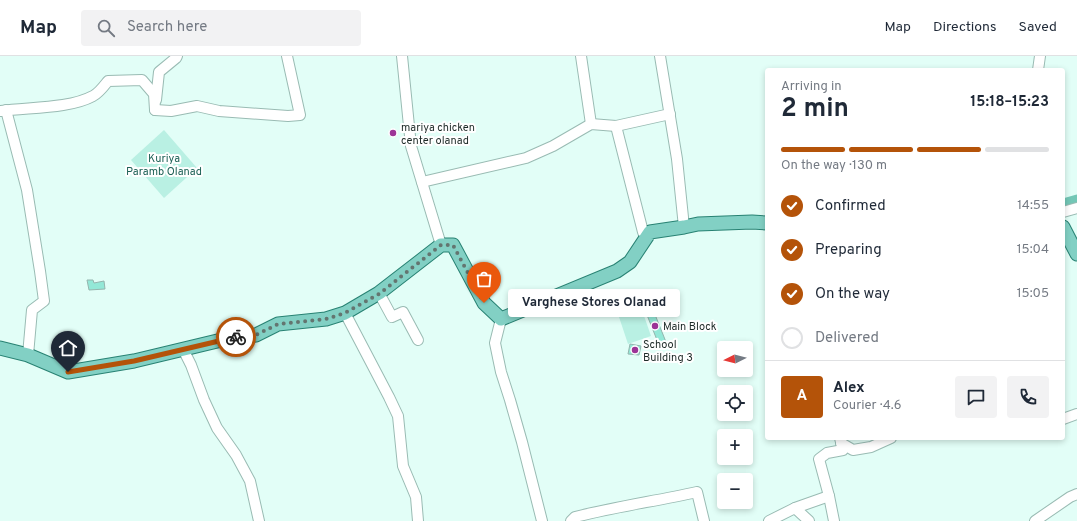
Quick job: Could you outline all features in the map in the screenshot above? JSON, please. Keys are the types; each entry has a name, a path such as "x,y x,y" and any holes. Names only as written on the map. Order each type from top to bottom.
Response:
{"main road":[{"path":"0,348 28,355 68,372 134,361 234,337 256,335 278,324 326,319 345,313 379,294 441,245 453,245 484,303 501,319 617,271 630,262 650,232 698,224 765,223"},
{"path":"1065,231 1077,254"}],"street":[{"path":"155,110 159,72 177,56"},
{"path":"155,110 171,111 197,106 219,111 288,116 300,115 287,56"},
{"path":"402,56 411,146 441,245"},
{"path":"581,56 591,124"},
{"path":"660,56 677,159 684,227"},
{"path":"1038,68 1040,56"},
{"path":"28,355 32,310 44,301 26,190 3,111 58,106 77,102 93,96 102,89 108,81 114,80 142,80 154,94 155,110"},
{"path":"422,182 526,158 553,146 591,124 616,126 670,114"},
{"path":"616,126 643,232 650,232"},
{"path":"1065,211 1077,208"},
{"path":"379,294 392,317 403,312 418,340"},
{"path":"345,313 398,416 403,466 416,497 418,521"},
{"path":"501,319 495,343 501,372 522,442 542,521"},
{"path":"183,349 217,428 236,455 250,481 259,521"},
{"path":"1065,418 1077,414"},
{"path":"840,440 854,450 871,447 887,440"},
{"path":"834,521 819,459 827,452 843,450 840,440"},
{"path":"571,521 575,517 616,507 697,492 704,521"},
{"path":"1035,521 1070,496 1077,494"},
{"path":"769,521 795,508 829,496"},
{"path":"795,508 809,521"}],"green space":[{"name":"Kuriya Paramb Olanad","path":"164,130 197,168 164,198 131,160"},
{"path":"642,310 651,336 628,344 619,317"}],"building":[{"path":"87,280 93,280 94,283 104,281 105,289 89,290"},
{"path":"624,293 630,311 619,314 614,296"},
{"path":"649,296 651,303 642,306 639,299"},
{"name":"Main Block","path":"652,307 666,342 659,345 645,310"},
{"name":"School Building 3","path":"630,344 641,346 639,355 628,354"}],"waterway":[{"path":"1065,202 1077,199"}],"way so far":[{"path":"236,337 256,335 278,324 326,319 345,313 379,294 441,245 453,245 484,303"}],"place":[{"name":"mariya chicken center olanad","path":"393,133"},
{"name":"Varghese Stores Olanad","path":"484,303"},
{"name":"Main Block","path":"655,326"},
{"name":"School Building 3","path":"635,350"}],"route":[{"path":"68,372 134,361 236,337"}]}
